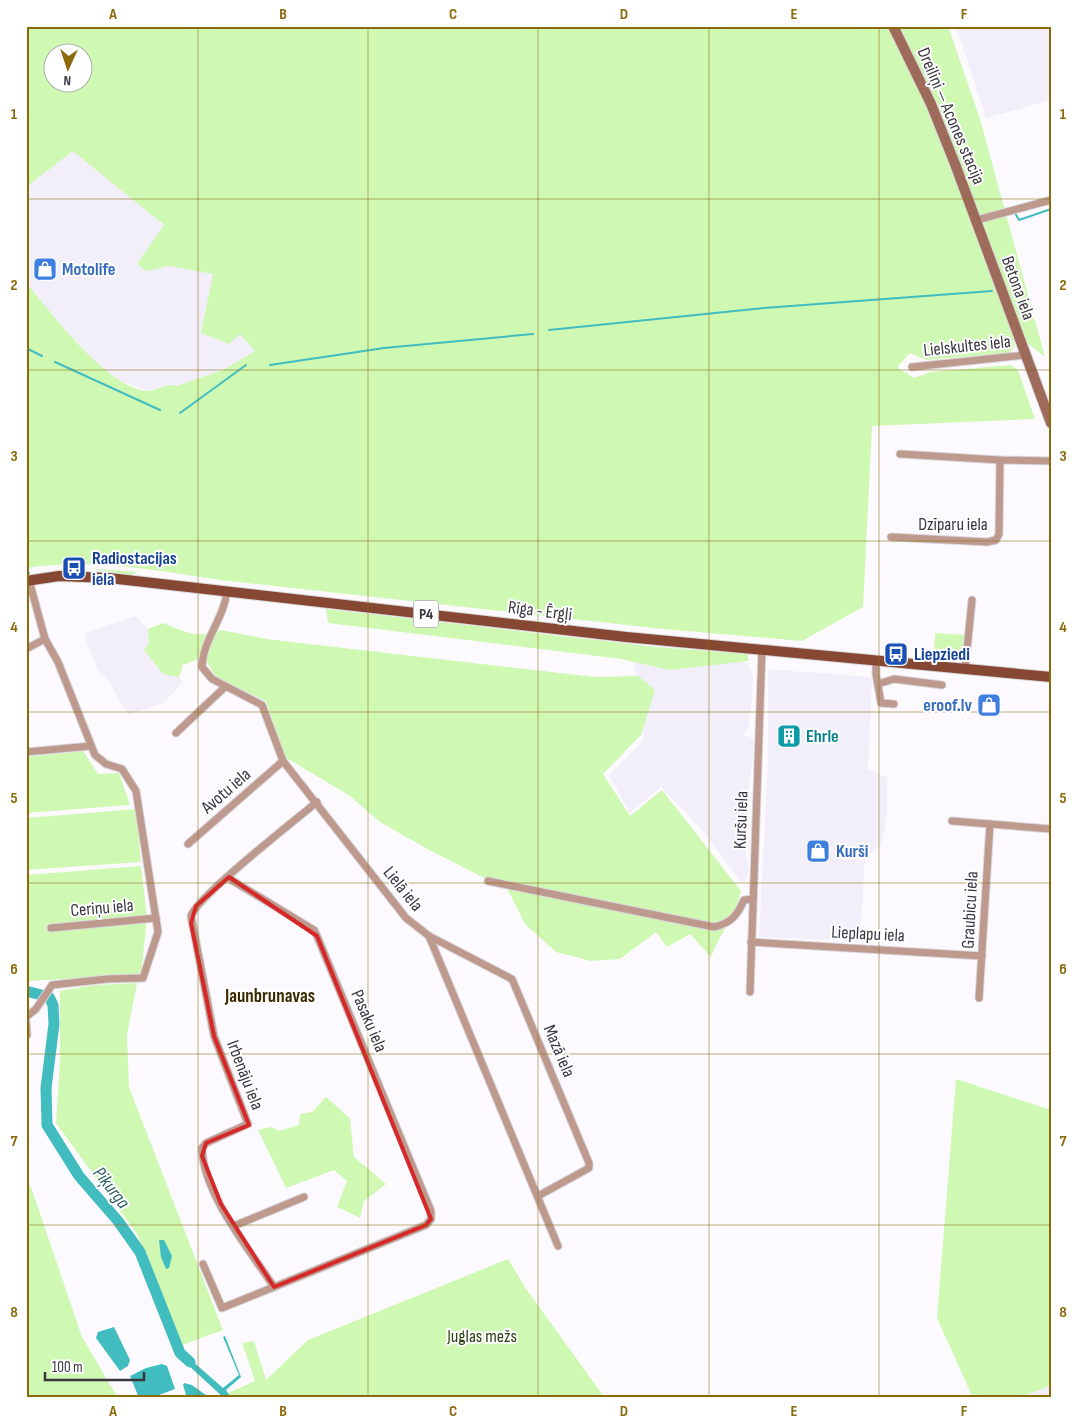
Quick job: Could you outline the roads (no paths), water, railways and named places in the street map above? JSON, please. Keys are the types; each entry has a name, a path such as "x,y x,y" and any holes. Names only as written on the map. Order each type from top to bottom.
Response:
{"main road":[{"name":"Dreiliņi — Acones stacija","path":"894,26 931,104 977,220"},
{"name":"Betona iela","path":"977,220 1051,423"},
{"name":"Rīga - Ērgļi","path":"28,580 59,576 92,577 600,634 1051,677"}],"street":[{"path":"977,220 1051,200"},
{"name":"Lielskultes iela","path":"912,367 1025,355"},
{"path":"900,454 1051,461"},
{"name":"Dzīparu iela","path":"891,537 963,542 996,540 999,534 1000,460"},
{"path":"26,1017 52,986 107,979 143,978 158,932 136,791 122,769 100,760 91,746 58,662 45,640 28,580"},
{"name":"Lielā iela","path":"227,591 223,609 202,652 202,667 212,679 262,705 283,760 406,918 429,936 558,1246"},
{"path":"965,669 972,600"},
{"path":"26,649 45,640"},
{"name":"Kuršu iela","path":"750,992 762,650"},
{"path":"876,661 881,703 894,704"},
{"path":"878,684 894,679 942,685"},
{"path":"176,733 225,687"},
{"path":"26,752 91,746"},
{"name":"Avotu iela","path":"188,844 283,760"},
{"name":"Irbenāju iela","path":"274,1287 234,1226 212,1186 202,1156 202,1148 206,1143 248,1124 214,1036 191,916 196,906 317,802"},
{"path":"952,821 1051,829"},
{"name":"Graubicu iela","path":"979,998 990,824"},
{"name":"Pasaku iela","path":"229,877 314,930 431,1211 431,1218 426,1225 274,1287"},
{"path":"488,881 714,927 728,924 738,914 744,900 753,899"},
{"name":"Ceriņu iela","path":"51,928 156,918"},
{"name":"Mazā iela","path":"429,936 512,979 578,1135 589,1163 589,1168 538,1196"},
{"name":"Lieplapu iela","path":"751,942 982,956"},
{"path":"26,1022 27,1035"},
{"path":"234,1226 304,1197"},
{"path":"203,1264 222,1308 274,1287"}],"water":[{"path":"159,1240 164,1240 172,1256 169,1268 166,1269 161,1257"},
{"path":"114,1327 130,1360 128,1366 120,1371 96,1338 98,1332"},
{"path":"225,1336 241,1377 226,1390 231,1398 224,1398 176,1354 182,1352 223,1388 239,1375 223,1337"},
{"path":"162,1364 167,1366 175,1389 151,1398 139,1398 130,1376 146,1368"},
{"path":"184,1383 192,1385 210,1398 187,1398"}],"waterway":[{"path":"1015,213 1019,220 1051,209"},
{"path":"549,330 764,308 992,291"},
{"path":"270,365 384,348 533,334"},
{"path":"26,348 42,356"},
{"path":"55,362 160,410"},
{"path":"180,413 246,365"},
{"name":"Piķurga","path":"26,991 49,997 53,1005 54,1024 46,1088 47,1125 79,1176 118,1221 140,1252 180,1353 190,1362"}],"place":[{"name":"Motolife","path":"45,269"},
{"name":"Radiostacijas iela","path":"74,568"},
{"name":"Liepziedi","path":"896,654"},
{"name":"eroof.lv","path":"989,705"},
{"name":"Ehrle","path":"789,736"},
{"name":"Kurši","path":"818,851"}],"district":[{"name":"Jaunbrunavas","path":"270,996"}],"park label":[{"name":"Juglas mežs","path":"482,1336"}]}
